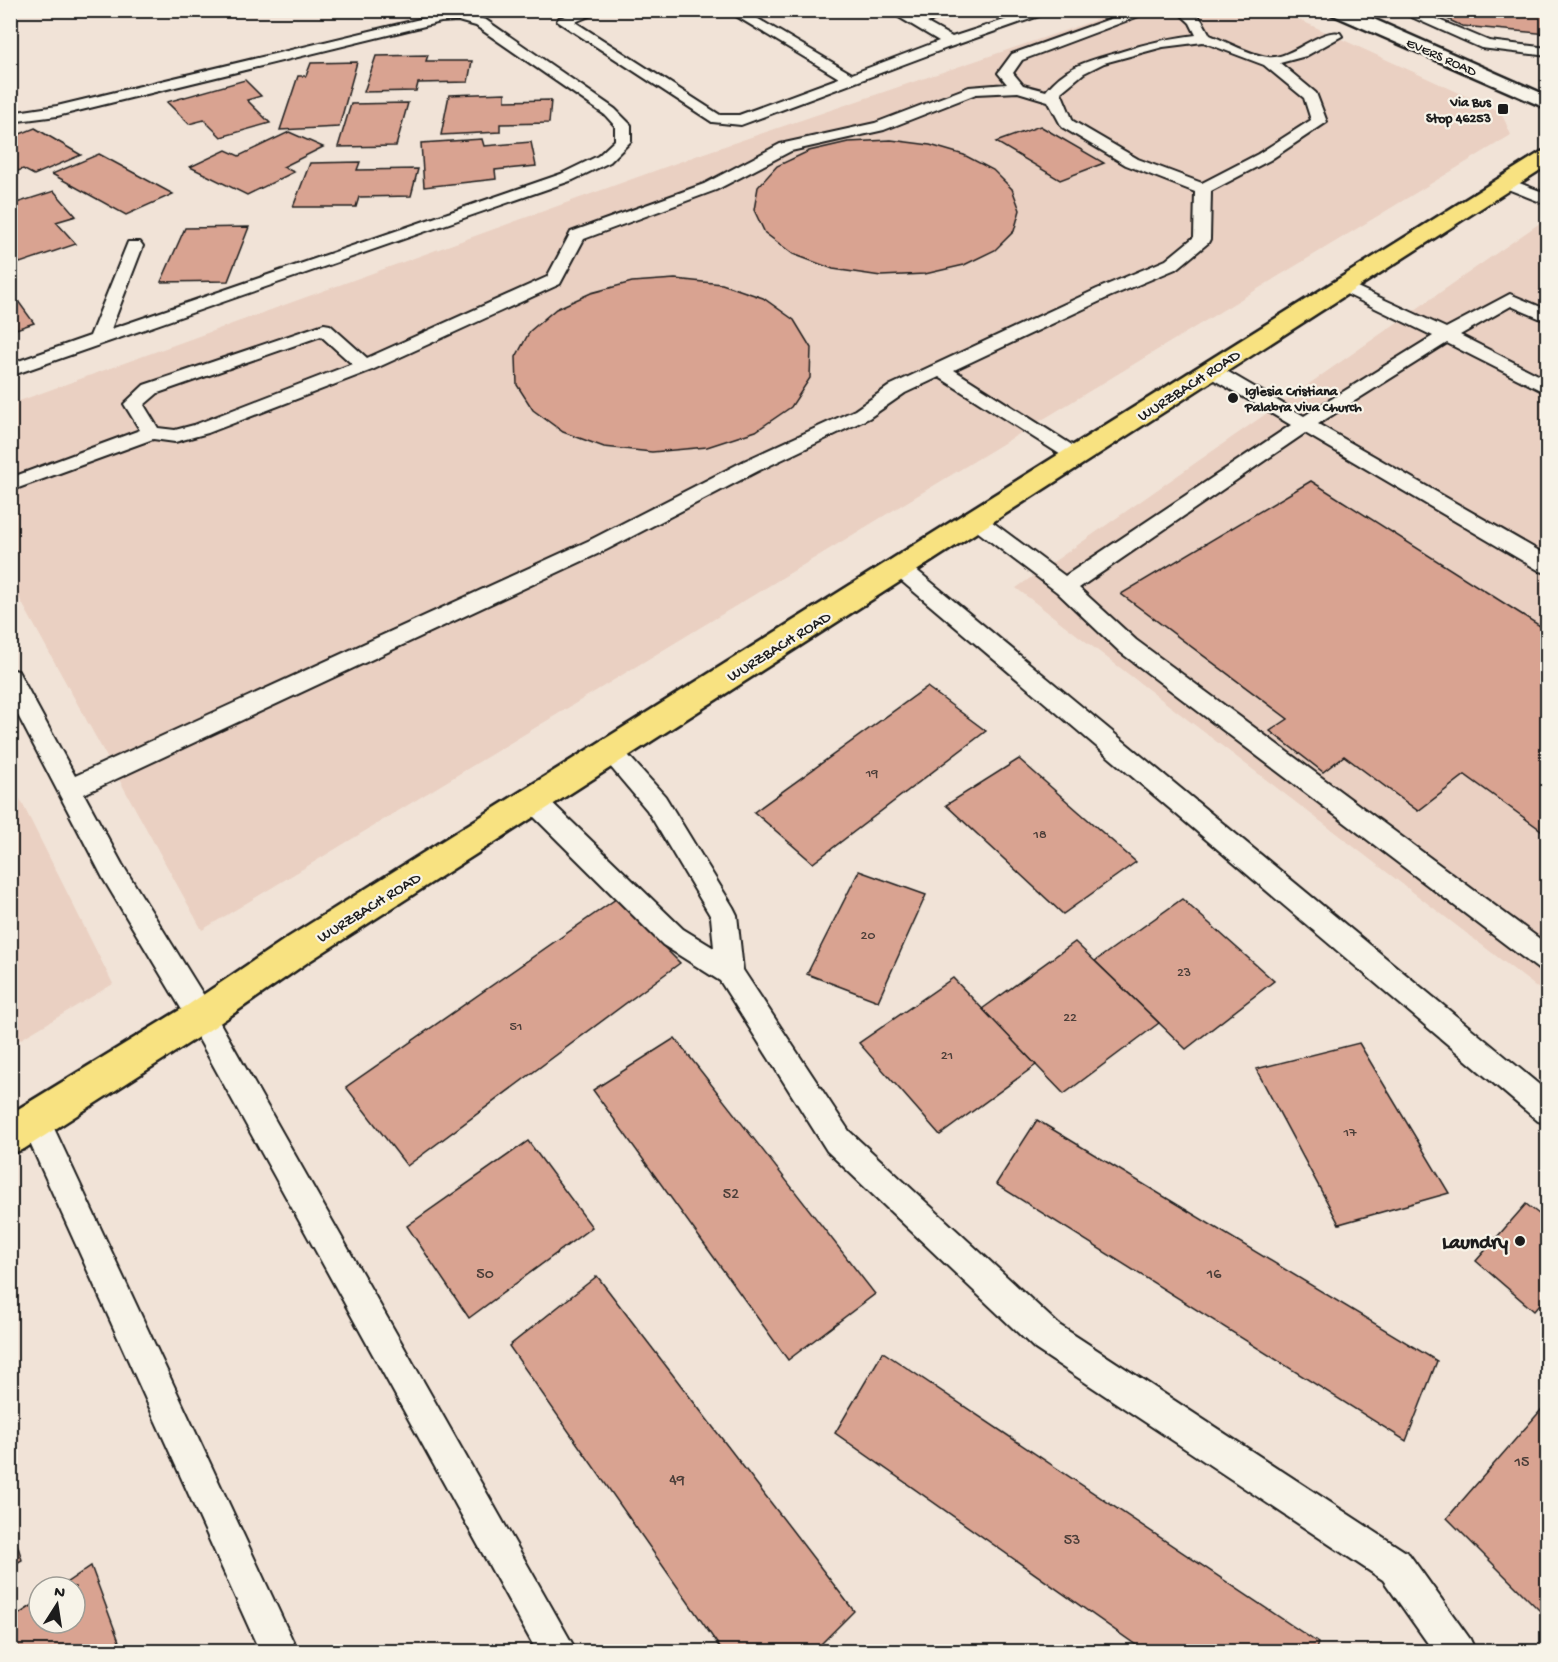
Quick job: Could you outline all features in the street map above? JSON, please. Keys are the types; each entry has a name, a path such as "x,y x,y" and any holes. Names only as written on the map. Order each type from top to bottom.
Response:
{"main road":[{"name":"EVERS ROAD","path":"1338,11 1548,103"},
{"name":"WURZBACH ROAD","path":"23,1128 201,1016 296,951 1548,156"}],"lane":[{"path":"598,10 564,21 717,119 741,120 951,42 1050,10"},
{"path":"732,10 851,79"},
{"path":"893,10 951,42"},
{"path":"916,23 950,10"},
{"path":"1018,88 1005,73 1017,57 1149,10"},
{"path":"1182,10 1196,21 1204,38"},
{"path":"1402,10 1486,45 1548,52"},
{"path":"10,118 90,103 441,18 458,17 481,23 610,112 623,125 623,141 604,159 567,177 10,370"},
{"path":"1269,62 1301,53 1335,36"},
{"path":"1204,38 1269,62 1311,96 1319,122 1264,157 1203,189 1132,162 1067,124 1058,108 1053,91 1079,70 1100,60 1161,43 1204,38"},
{"path":"1451,60 1486,45"},
{"path":"10,485 151,433 175,436 201,429 365,366 554,280 577,236 710,187 786,147 879,127 974,90 1018,88 1056,98"},
{"path":"1506,183 1548,200"},
{"path":"69,790 598,545 751,466 862,414 898,389 1172,264 1202,239 1203,189"},
{"path":"97,341 134,246"},
{"path":"1344,286 1446,334 1548,388"},
{"path":"1065,587 1304,423 1446,334 1510,299 1548,317"},
{"path":"151,433 134,404 151,390 324,329 365,366"},
{"path":"939,369 1076,456"},
{"path":"1211,370 1548,566"},
{"path":"976,520 1065,587 1128,646 1548,961"},
{"path":"900,568 1548,1111"},
{"path":"10,677 113,872 201,1016 558,1652"},
{"path":"610,753 656,803 724,915 730,973"},
{"path":"534,801 674,937 730,973 838,1141 1038,1329 1057,1344 1396,1567 1457,1652"},
{"path":"23,1128 279,1652"}],"shaded area":[{"path":"1122,11 1280,11 1501,112 1511,135 202,930 11,583 11,404 704,153"},
{"path":"1547,218 1547,995 1016,588"},
{"path":"11,781 113,984 10,1045"}],"building":[{"path":"1428,10 1548,10 1548,34 1462,26"},
{"path":"428,55 426,61 472,61 468,82 418,83 416,91 364,92 376,56"},
{"path":"357,62 339,127 280,130 298,76 306,76 311,63"},
{"path":"245,80 261,96 247,100 270,123 221,137 204,120 189,124 167,102"},
{"path":"505,93 505,101 551,100 549,123 500,124 500,132 441,135 449,95"},
{"path":"408,103 396,146 338,147 351,104"},
{"path":"1040,126 1104,163 1060,180 996,142"},
{"path":"35,128 81,155 34,175 23,169 10,174 10,138"},
{"path":"289,132 323,147 283,167 294,172 247,195 190,167 226,150 239,156"},
{"path":"482,139 484,146 531,142 536,166 495,170 496,179 424,187 421,143"},
{"path":"891,140 930,145 964,155 993,170 1012,189 1020,210 1014,231 995,250 964,265 925,274 881,276 833,269 793,254 765,233 754,210 758,187 777,166 809,151 848,142"},
{"path":"99,154 173,194 126,215 52,174"},
{"path":"360,162 357,170 418,169 411,196 359,197 356,207 293,207 310,163"},
{"path":"54,191 76,216 56,222 76,244 20,263 10,252 10,205"},
{"path":"249,227 228,281 161,282 185,228"},
{"path":"675,279 722,284 763,298 794,320 811,348 810,378 791,407 756,431 707,447 652,452 604,447 563,432 533,410 517,385 516,357 530,331 556,309 591,293 632,282"},
{"path":"10,290 34,323 10,331"},
{"path":"1311,481 1548,631 1548,835 1465,775 1418,811 1344,756 1323,772 1270,731 1288,719 1121,594"},
{"path":"927,687 986,731 813,863 754,812"},
{"path":"1019,759 1136,862 1063,914 946,805"},
{"path":"859,871 926,895 878,1001 807,974"},
{"path":"616,899 680,963 407,1166 346,1087"},
{"path":"1182,899 1274,981 1186,1049 1095,961"},
{"path":"1075,942 1159,1023 1064,1094 982,1009"},
{"path":"953,978 1036,1065 940,1135 859,1043"},
{"path":"675,1038 875,1294 788,1360 593,1090"},
{"path":"1359,1043 1449,1193 1339,1224 1256,1069"},
{"path":"1037,1120 1437,1361 1406,1441 996,1184"},
{"path":"528,1141 592,1227 469,1318 407,1226"},
{"name":"Laundry","path":"1526,1204 1548,1221 1548,1295 1534,1311 1476,1261"},
{"path":"597,1276 854,1611 813,1652 723,1652 509,1346"},
{"path":"883,1352 1318,1643 1315,1652 1146,1652 835,1433"},
{"path":"1548,1402 1548,1604 1541,1612 1447,1518"},
{"path":"10,1521 22,1560 10,1567"},
{"path":"91,1566 123,1652 10,1652 10,1620 27,1609 27,1635 87,1635 87,1575 78,1575"}],"place":[{"name":"Via Bus Stop 46253","path":"1503,109"},
{"name":"Iglesia Cristiana Palabra Viva Church","path":"1233,398"},
{"name":"Laundry","path":"1520,1241"}]}
